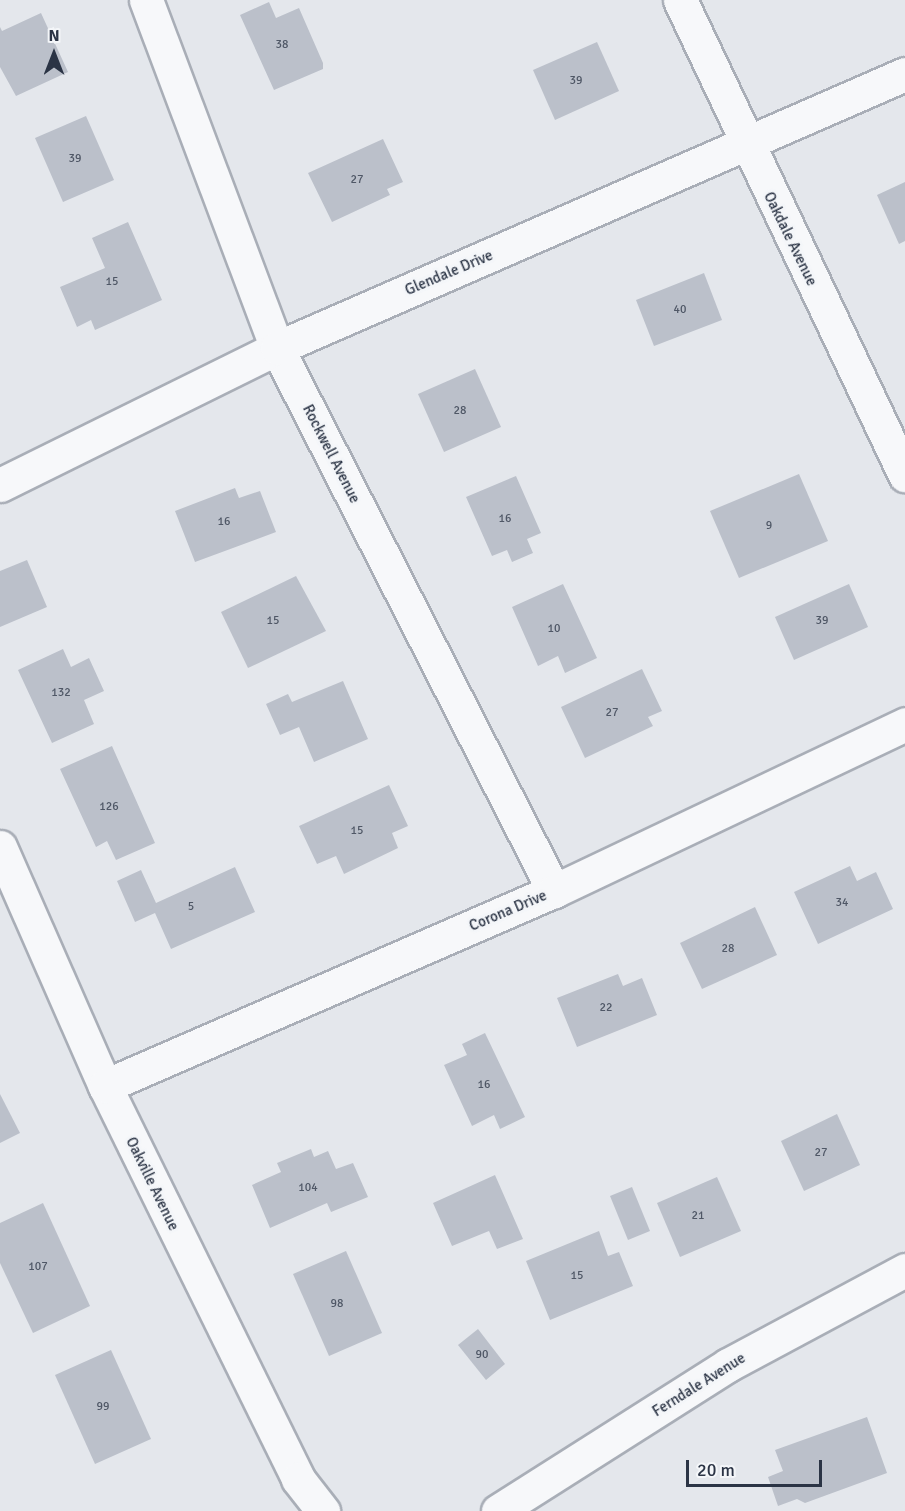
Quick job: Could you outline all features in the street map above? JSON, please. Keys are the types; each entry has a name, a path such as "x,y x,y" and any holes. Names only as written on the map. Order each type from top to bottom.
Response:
{"street":[{"name":"Rockwell Avenue","path":"146,0 277,348 554,891"},
{"name":"Oakdale Avenue","path":"680,0 746,146 905,475"},
{"name":"Glendale Drive","path":"0,485 277,348 746,146 905,74"},
{"name":"Corona Drive","path":"105,1086 554,891 905,724"},
{"name":"Oakville Avenue","path":"0,847 105,1086 298,1479 322,1511"},
{"name":"Ferndale Avenue","path":"498,1511 728,1365 905,1270"}],"building":[{"path":"269,2 276,18 299,8 323,63 323,69 274,90 240,15"},
{"path":"41,13 68,72 16,96 0,67 0,27 2,31"},
{"path":"597,42 619,91 555,120 533,70"},
{"path":"86,116 114,180 63,202 35,138"},
{"path":"383,139 403,182 387,189 390,195 332,222 308,173"},
{"path":"905,182 905,241 899,244 877,195"},
{"path":"128,222 162,300 95,330 91,320 77,327 60,287 105,268 92,238"},
{"path":"704,273 722,320 654,346 636,300"},
{"path":"475,369 501,427 444,452 418,394"},
{"path":"799,474 828,541 739,578 710,511"},
{"path":"516,476 541,533 527,539 533,553 512,562 507,550 492,556 466,497"},
{"path":"235,488 239,498 260,491 276,532 195,562 175,511"},
{"path":"27,560 47,607 0,627 0,571"},
{"path":"296,576 326,631 248,668 221,612"},
{"path":"563,584 597,658 565,673 558,656 538,666 512,607"},
{"path":"849,584 868,627 794,660 775,617"},
{"path":"63,649 71,667 89,658 104,691 84,700 94,724 52,743 18,670"},
{"path":"642,669 662,711 648,717 653,726 585,758 561,707"},
{"path":"343,681 368,739 314,762 299,727 280,735 266,704 288,694 292,702"},
{"path":"112,746 155,843 116,860 107,841 96,847 60,769"},
{"path":"389,785 408,826 392,833 398,848 344,874 336,856 317,864 299,826"},
{"path":"850,866 857,881 876,872 893,909 818,944 794,892"},
{"path":"235,867 255,912 171,949 155,913 135,922 117,881 141,870 156,903"},
{"path":"755,907 777,955 702,989 680,943"},
{"path":"618,974 623,986 642,978 657,1015 577,1047 557,998"},
{"path":"485,1033 525,1117 500,1129 494,1115 472,1126 444,1065 467,1055 462,1044"},
{"path":"0,1094 20,1133 0,1143"},
{"path":"837,1114 860,1165 804,1191 781,1141"},
{"path":"311,1149 314,1157 328,1151 336,1169 353,1163 368,1197 331,1212 327,1203 270,1228 252,1185 281,1172 277,1163"},
{"path":"495,1175 523,1239 497,1249 489,1231 452,1246 433,1203"},
{"path":"717,1177 741,1231 680,1257 657,1203"},
{"path":"632,1187 650,1231 628,1240 610,1196"},
{"path":"43,1203 90,1306 33,1333 0,1263 0,1223"},
{"path":"599,1231 608,1256 619,1252 633,1286 550,1320 526,1261"},
{"path":"346,1251 382,1333 329,1356 293,1274"},
{"path":"478,1329 505,1364 486,1380 458,1345"},
{"path":"111,1350 151,1439 95,1464 55,1375"},
{"path":"867,1417 887,1473 805,1503 797,1499 778,1506 768,1477 783,1471 775,1450"}]}
